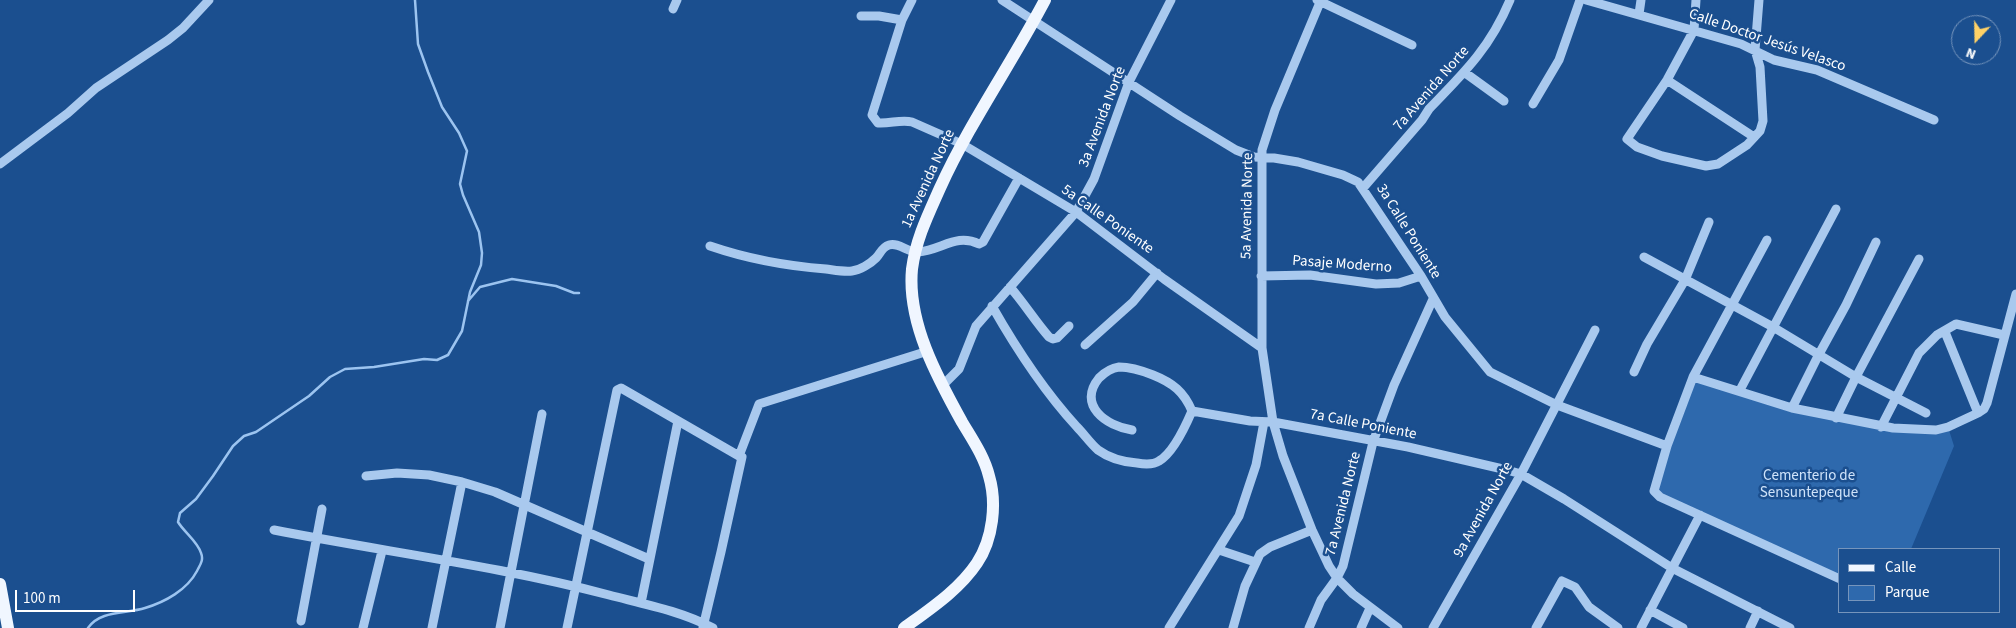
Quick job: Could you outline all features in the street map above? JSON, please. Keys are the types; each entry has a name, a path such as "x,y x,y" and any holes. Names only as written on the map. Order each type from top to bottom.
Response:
{"main road":[{"name":"1a Avenida Norte","path":"904,628 948,594 968,575 982,556 990,528 992,496 986,467 943,385 928,351 918,321 912,289 915,252 921,229 962,144 1045,0"},
{"path":"0,584 8,628"}],"street":[{"path":"0,164 48,129 96,88 168,40 183,28 209,0"},
{"path":"673,10 677,0"},
{"path":"861,16 880,16 902,20 912,0"},
{"name":"3a Calle Poniente","path":"1002,0 1236,150 1254,157 1274,158 1322,168 1351,178 1364,188 1445,317 1490,372 1557,405 1667,446"},
{"name":"3a Avenida Norte","path":"992,306 1076,212 1094,179 1129,82 1171,0"},
{"path":"1319,0 1412,45"},
{"name":"5a Avenida Norte","path":"1173,627 1239,516 1246,500 1268,422 1262,348 1262,150 1274,110 1319,0"},
{"name":"7a Avenida Norte","path":"1364,188 1422,120 1429,109 1483,51 1501,21 1510,0"},
{"path":"1533,104 1559,60 1580,0"},
{"name":"Calle Doctor Jesús Velasco","path":"1586,0 1741,44 1774,60 1818,70 1934,120"},
{"path":"1640,14 1641,0"},
{"path":"1696,0 1694,30 1668,80 1627,139 1637,147 1662,156 1706,166 1723,160 1747,145 1760,131 1763,121 1760,67 1755,50 1759,0"},
{"name":"5a Calle Poniente","path":"902,20 872,115 878,122 888,124 906,120 962,144 1076,212 1157,274 1262,348"},
{"path":"1464,72 1504,101"},
{"path":"1668,80 1754,137"},
{"path":"710,246 758,260 803,268 852,271 866,266 875,259 882,249 889,245 897,245 915,252 932,250 962,239 980,244 983,242 1019,178"},
{"path":"1740,390 1836,209"},
{"path":"1634,372 1685,280 1709,222"},
{"path":"1767,240 1693,377 1667,446 1654,491 1660,497 1838,578"},
{"path":"1792,408 1846,305 1876,242"},
{"path":"1644,257 1772,327 1856,377 1926,412"},
{"path":"1836,418 1919,259"},
{"path":"1085,345 1133,302 1157,274"},
{"name":"Pasaje Moderno","path":"1261,276 1310,275 1376,284 1399,282 1421,276"},
{"path":"1010,287 1032,318 1049,337 1056,338 1069,326"},
{"path":"1693,377 1740,390 1792,408 1881,427 1936,430 1953,426 1984,409 1987,403 2016,294"},
{"name":"7a Avenida Norte","path":"1309,628 1321,600 1343,566 1373,442 1394,385 1433,299"},
{"path":"943,385 959,369 976,326 992,306 1017,349 1043,386 1098,450 1112,458 1131,463 1158,462 1170,450 1186,426 1192,411 1181,391 1172,384 1140,371 1118,367 1103,375 1096,382 1091,393 1093,405 1099,416 1107,422 1118,428 1132,430"},
{"path":"1881,427 1919,353 1930,340 1956,324 2004,335"},
{"name":"9a Avenida Norte","path":"1434,628 1521,474 1595,330"},
{"path":"1945,332 1978,412"},
{"path":"739,456 759,404 928,351"},
{"path":"567,628 617,390 621,388 742,457 703,625"},
{"name":"7a Calle Poniente","path":"1192,411 1268,422 1408,447 1521,474 1587,513 1672,568 1790,628"},
{"path":"500,628 542,414"},
{"path":"641,603 678,421"},
{"path":"1268,422 1312,530 1329,566 1337,578 1370,608 1398,628"},
{"path":"366,476 397,473 462,482 525,505 649,559"},
{"path":"432,628 462,482"},
{"path":"301,621 322,509"},
{"path":"1641,628 1700,515"},
{"path":"274,530 382,551 512,572 575,586 685,615 703,625 714,628"},
{"path":"1233,628 1245,586 1255,562 1263,551 1312,530"},
{"path":"1219,550 1255,562"},
{"path":"363,628 382,551"},
{"path":"1536,628 1562,581 1576,587 1589,607 1618,628"},
{"path":"1361,628 1370,608"},
{"path":"1650,610 1683,628"},
{"path":"1750,628 1758,612"}],"green space":[{"name":"Cementerio de Sensuntepeque","path":"1694,379 1858,422 1948,427 1954,446 1911,548 1838,548 1838,575 1660,497 1654,486"}],"waterway":[{"path":"88,628 93,622 106,615 138,610 160,602 175,594 193,578 202,556 197,545 178,522 180,513 196,499 233,446 244,436 256,432 309,396 330,377 345,369 374,367 424,359 437,360 448,355 462,331 470,292 481,265 482,253 479,232 460,184 467,151 459,133 442,107 418,44 415,0"},
{"path":"468,301 480,287 512,279 556,286 579,293"}]}
